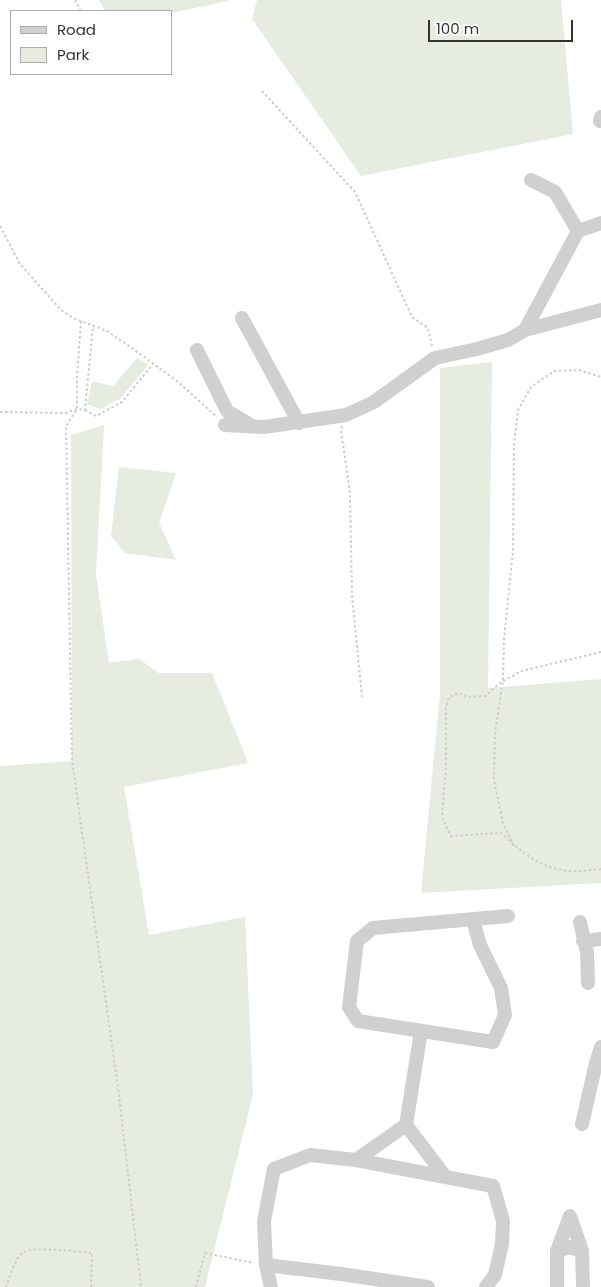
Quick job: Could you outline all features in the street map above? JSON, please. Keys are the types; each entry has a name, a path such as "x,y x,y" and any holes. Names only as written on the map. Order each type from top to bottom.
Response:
{"street":[{"path":"600,121 601,117"},
{"path":"531,180 555,192 578,231"},
{"path":"525,330 578,231 601,223"},
{"path":"225,425 264,427 299,423 346,414 374,402 435,358 477,349 508,340 525,330 601,310"},
{"path":"242,318 299,423"},
{"path":"197,350 227,410 232,415 254,426"},
{"path":"473,920 480,945 501,988 505,1015 494,1042 358,1021 349,1008 357,941 373,928 508,916"},
{"path":"580,922 588,962 588,983"},
{"path":"583,940 601,939"},
{"path":"356,1160 406,1125 421,1032"},
{"path":"582,1124 601,1047"},
{"path":"406,1125 444,1176"},
{"path":"271,1287 266,1266 264,1221 274,1169 310,1155 356,1160 493,1186 503,1221 502,1244 495,1275 486,1287"},
{"path":"557,1287 557,1251 570,1216 582,1251 583,1287"},
{"path":"557,1251 570,1247 582,1251"},
{"path":"266,1266 341,1274 428,1287"}],"path":[{"path":"262,91 355,192 412,317 428,328 435,358"},
{"path":"0,226 20,264 61,310 73,318 107,332 153,364 177,381 225,425"},
{"path":"81,321 77,409 66,426 72,761 119,1095 141,1287"},
{"path":"85,410 93,326"},
{"path":"0,412 66,413 77,409 85,410 96,416 122,402 153,364"},
{"path":"514,846 503,823 494,780 495,734 504,680 504,639 513,551 514,444 518,410 531,387 554,371 579,370 601,378"},
{"path":"346,414 341,431 350,493 352,595 362,697"},
{"path":"601,652 521,671 504,680 485,696 467,697 458,693 449,697 446,708 446,764 442,817 451,836 501,833 514,846 542,864 568,871 601,869"},
{"path":"6,1287 19,1256 24,1251 34,1250 92,1253 91,1287"},
{"path":"196,1287 205,1253 266,1266"}],"green space":[{"path":"99,0 229,0 172,13 172,10 104,10"},
{"path":"257,0 561,0 573,134 361,176 252,19"},
{"path":"137,358 149,364 120,399 100,409 87,404 92,381 113,386"},
{"path":"492,362 488,688 601,679 601,883 421,893 440,693 440,368"},
{"path":"104,425 96,575 109,663 139,659 159,673 212,673 248,763 124,787 149,935 245,917 253,1095 205,1287 0,1287 0,766 72,761 71,435"},
{"path":"119,467 176,473 159,523 176,560 125,553 111,536"}]}
